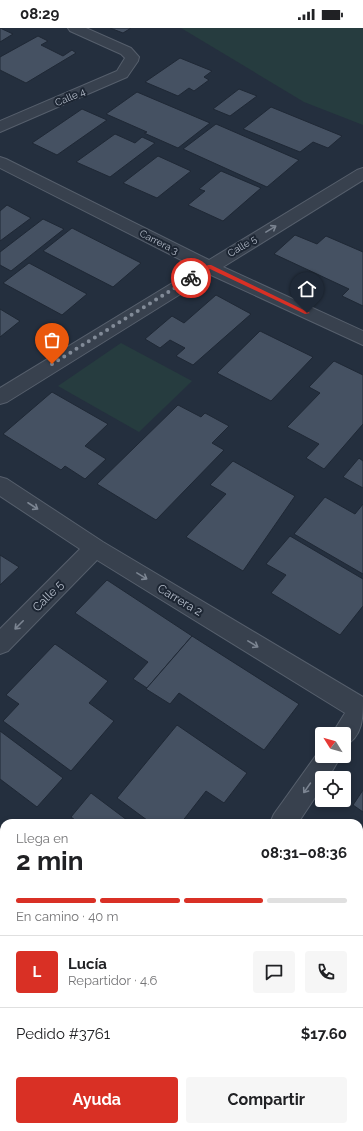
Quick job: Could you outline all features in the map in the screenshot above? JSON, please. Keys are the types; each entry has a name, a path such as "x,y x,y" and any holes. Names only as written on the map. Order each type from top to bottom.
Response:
{"street":[{"name":"Calle 4","path":"0,127 122,74 132,57 126,50 75,28"},
{"name":"Carrera 3","path":"0,162 209,267 363,339"},
{"name":"Calle 5","path":"0,397 363,173"},
{"name":"Carrera 2","path":"0,485 96,548 362,710"},
{"name":"Calle 5","path":"0,644 96,548"},
{"path":"350,727 362,710"},
{"path":"286,819 324,763"}],"green space":[{"path":"181,28 363,28 363,125 304,102"},
{"path":"121,343 192,381 139,432 58,386"}],"building":[{"path":"0,28 13,34 0,42"},
{"path":"110,28 131,28 123,33"},
{"path":"38,36 48,41 41,45 63,56 72,50 76,53 26,83 0,70 0,57"},
{"path":"180,58 212,71 204,77 209,80 194,91 189,88 178,96 145,82"},
{"path":"239,89 257,96 230,116 213,109"},
{"path":"137,92 210,123 178,148 144,133 147,132 106,114"},
{"path":"271,107 342,136 328,148 313,142 300,152 243,129"},
{"path":"82,109 107,120 57,155 32,143"},
{"path":"216,124 299,160 267,187 183,149"},
{"path":"115,134 135,143 142,137 155,143 110,177 76,162"},
{"path":"158,156 191,171 157,198 123,183"},
{"path":"221,171 261,188 223,221 188,205 205,191 199,189"},
{"path":"7,205 31,218 0,241 0,211"},
{"path":"43,219 64,229 11,271 0,265 0,252"},
{"path":"72,228 141,263 113,287 43,251"},
{"path":"295,235 317,244 326,236 363,252 363,306 342,296 349,289 274,254"},
{"path":"29,263 87,294 62,315 3,283"},
{"path":"216,295 251,314 193,365 176,356 185,348 170,340 160,348 145,339 172,316 184,323"},
{"path":"0,309 20,321 0,337"},
{"path":"260,331 313,357 271,401 217,373"},
{"path":"334,361 363,375 363,424 324,469 306,458 319,444 287,427 320,393 309,387"},
{"path":"52,392 108,424 85,446 106,459 85,479 65,466 61,470 3,434"},
{"path":"178,405 201,417 205,413 229,426 212,443 224,450 156,520 97,484"},
{"path":"359,458 363,461 363,488 343,477"},
{"path":"233,461 295,496 243,571 186,537 226,494 210,485"},
{"path":"325,497 355,514 363,504 363,574 294,534"},
{"path":"290,536 363,579 363,606 340,635 271,593 286,575 266,564"},
{"path":"0,555 19,567 0,585"},
{"path":"107,580 192,636 147,688 133,679 148,662 75,613"},
{"path":"192,636 299,704 264,750 179,693 170,704 146,689"},
{"path":"55,644 108,681 89,703 114,721 71,771 3,721 19,704 6,695"},
{"path":"177,725 247,773 224,803 206,791 184,819 146,819 117,798"},
{"path":"0,731 63,778 37,807 0,779"},
{"path":"363,790 363,812 353,805"},
{"path":"91,793 126,819 74,819 71,817"}],"way so far":[{"path":"52,364 191,278"}],"route":[{"path":"191,278 209,267 307,313"}]}
